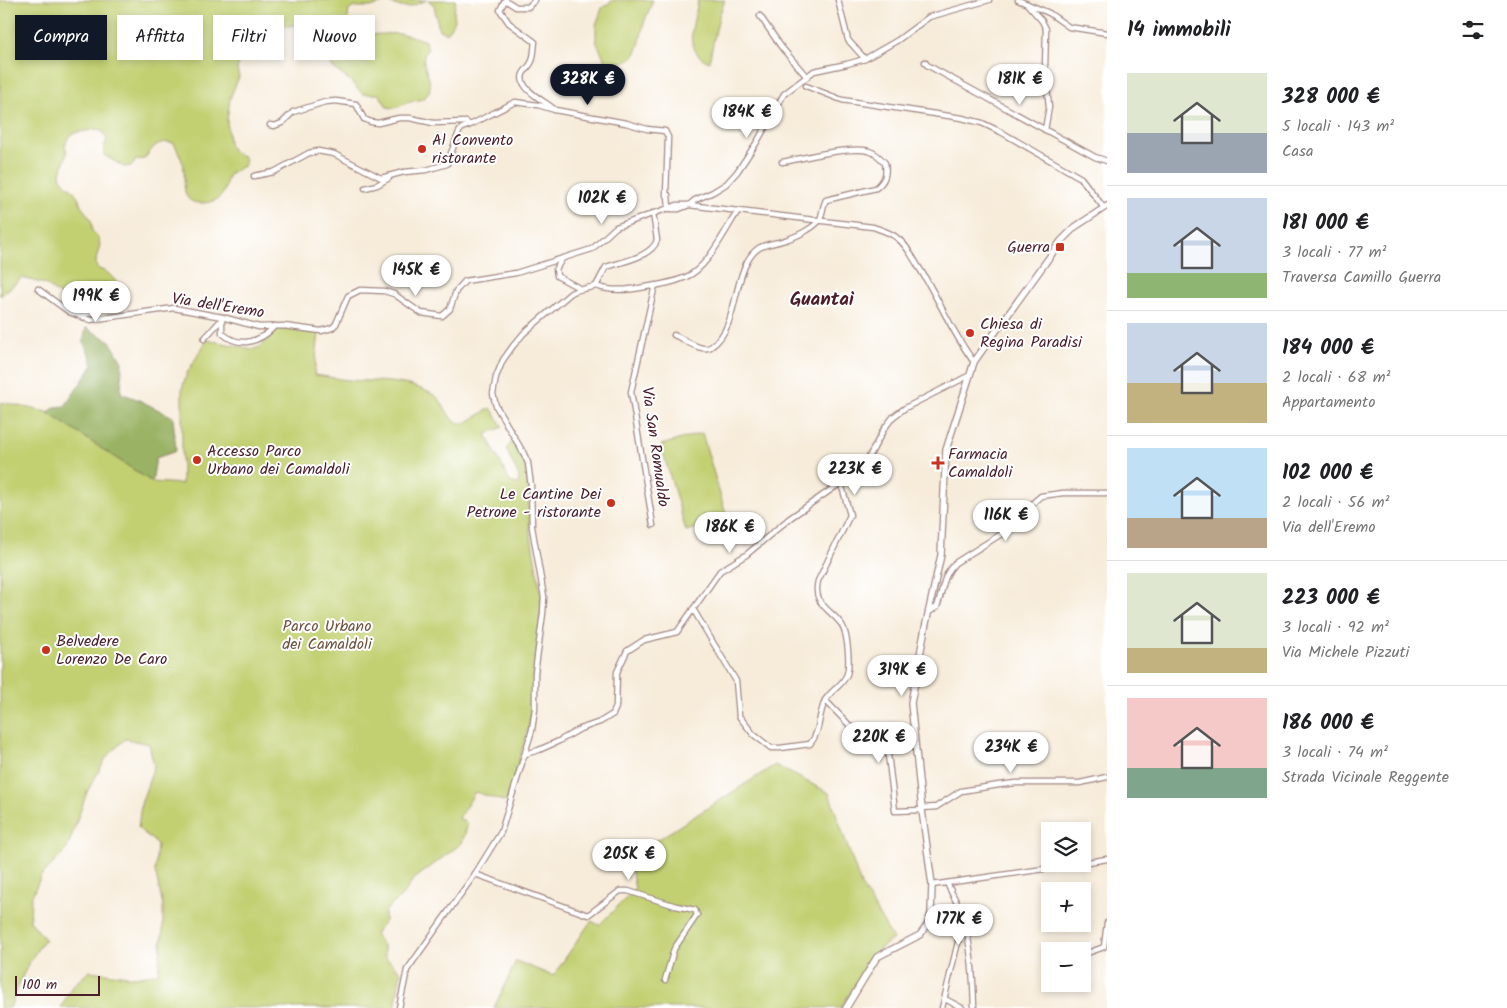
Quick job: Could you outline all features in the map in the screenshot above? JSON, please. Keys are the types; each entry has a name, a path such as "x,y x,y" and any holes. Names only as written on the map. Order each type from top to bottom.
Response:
{"street":[{"path":"535,0 528,8 516,7 505,0 500,10 509,23 535,42 532,62 522,78 523,83 526,88 555,110"},
{"path":"838,0 848,40 865,59"},
{"path":"689,205 726,184 732,178 771,119 784,94 814,71 865,59 898,40 929,16 989,0"},
{"path":"1018,0 1049,13 1070,27 1107,33"},
{"path":"1027,4 1042,21 1046,29 1045,68 1049,107 1045,130"},
{"path":"760,16 782,48 807,77"},
{"path":"925,62 927,65 1045,130 1095,157 1107,161"},
{"path":"806,86 842,100 962,118 982,123 1081,178 1106,207 1075,227 1061,241 974,362 946,450 941,555 911,704 932,885 931,914 928,924 920,935 877,957 846,1008"},
{"path":"270,125 274,126 282,123 293,112 325,102 336,101 356,104 364,118 371,122 404,118 433,123 466,122 470,125"},
{"path":"365,188 377,185 404,172 426,170 447,164 462,128 516,102 665,131 668,137 666,195 668,195 668,209"},
{"path":"674,335 702,348 711,348 726,329 739,280 747,261 756,250 764,244 794,237 820,220 826,200 876,188 886,176 885,163 876,154 859,150 782,162"},
{"path":"254,176 274,172 309,152 318,151 334,154 381,178 393,176"},
{"name":"Via dell'Eremo","path":"38,289 64,309 90,320 174,308 266,328 275,326 297,327 321,331 336,324 348,296 360,290 384,291 394,294 421,313 442,316 450,309 456,292 464,281 516,273 592,249 616,227 677,205 689,205"},
{"path":"689,205 873,227 898,238 905,245 934,291 963,348 974,362"},
{"path":"399,1008 407,970 475,874 501,832 534,720 536,673 544,613 544,597 532,528 531,486 528,463 496,406 493,394 499,369 512,346 579,288 596,286 605,289 631,290 668,283 693,273 708,258 738,211"},
{"path":"596,286 606,267 636,258 656,243 657,234 653,213"},
{"path":"562,259 556,269 557,276 579,288"},
{"name":"Via San Romualdo","path":"653,525 631,392 654,285"},
{"path":"77,316 94,313 100,307"},
{"path":"222,318 222,333 234,340 245,342 260,339 267,335 275,326"},
{"path":"204,339 222,318"},
{"path":"525,754 559,741 613,714 616,707 617,672 627,651 644,640 677,632 720,571 746,555 790,518 848,478 868,459 884,428 893,417 906,408 970,375"},
{"path":"693,609 736,681 738,716 753,734 771,748 810,744 818,730 825,700 841,683 848,671 845,633 841,624 820,602 817,591 818,581 850,515 841,484"},
{"path":"929,612 937,607 944,577 948,570 955,563 1014,526 1041,496 1051,494 1107,493"},
{"path":"825,700 856,732 867,738 886,738 895,811 936,806 961,791 1024,783 1080,783 1107,777"},
{"path":"1091,862 1107,859"},
{"path":"932,885 1041,870"},
{"path":"475,874 588,915 620,891 628,891 695,910 697,915 674,949 665,980"},
{"path":"947,883 962,913 969,942 974,1008"},
{"path":"942,1008 958,942 962,913"},
{"path":"1091,952 1104,947 1107,923"},
{"path":"945,999 962,1008"}],"green space":[{"path":"0,0 427,0 409,7 401,7 386,2 371,7 355,7 349,10 348,15 294,15 294,25 291,26 284,26 284,15 213,15 213,60 240,60 237,69 239,77 230,98 227,121 229,143 232,150 245,158 245,165 229,175 220,197 214,201 204,203 194,202 186,195 183,164 174,143 168,142 156,145 144,159 136,160 132,166 124,167 104,155 104,147 107,140 104,133 97,129 74,133 68,138 65,145 67,153 60,176 77,195 81,205 91,219 92,231 97,236 100,245 96,258 97,268 108,273 117,282 115,286 103,283 86,293 74,291 61,296 45,284 22,278 0,296"},
{"path":"428,0 456,0 455,20 447,33 439,30 434,5"},
{"path":"613,0 653,0 637,50 630,59 616,63 606,62 596,41 596,25 602,8"},
{"path":"698,0 725,0 719,16 709,62 700,56 692,43 691,35"},
{"path":"375,34 410,36 425,41 428,49 424,55 424,61 430,82 429,93 422,99 406,103 397,108 387,107 379,94 363,94 337,71 329,61 375,60"},
{"path":"86,328 110,341 122,362 121,393 173,417 176,451 156,458 152,482 48,413 55,407 65,406 93,365 83,342"},
{"name":"Parco Urbano dei Camaldoli","path":"278,329 319,333 314,375 348,380 392,382 413,386 438,398 451,418 459,423 465,423 491,408 503,427 486,434 510,482 518,484 519,477 506,449 512,442 520,451 527,470 530,530 541,594 541,609 529,727 506,802 475,792 459,818 468,824 462,843 413,880 404,894 385,911 385,921 375,934 384,948 385,957 401,972 395,1008 61,1008 72,986 90,971 135,977 158,973 163,929 163,906 155,871 157,844 138,828 141,804 154,766 149,744 125,739 106,758 87,792 67,849 41,876 31,898 30,921 45,939 24,972 10,1008 0,1008 0,404 1,402 47,412 152,482 182,484 182,389 187,373 207,340 253,349 260,347"},
{"path":"702,433 727,518 686,531 661,445"},
{"path":"775,765 829,793 861,885 893,939 874,953 841,1008 494,1008 516,961 553,976 591,921 599,925 635,889 629,858"}],"place":[{"name":"Al Convento ristorante","path":"422,149"},
{"name":"Guerra","path":"1060,247"},
{"name":"Chiesa di Regina Paradisi","path":"970,333"},
{"name":"Accesso Parco Urbano dei Camaldoli","path":"197,460"},
{"name":"Farmacia Camaldoli","path":"938,463"},
{"name":"Le Cantine Dei Petrone - ristorante","path":"611,503"},
{"name":"Belvedere Lorenzo De Caro","path":"46,650"}],"district":[{"name":"Guantai","path":"822,300"}]}
